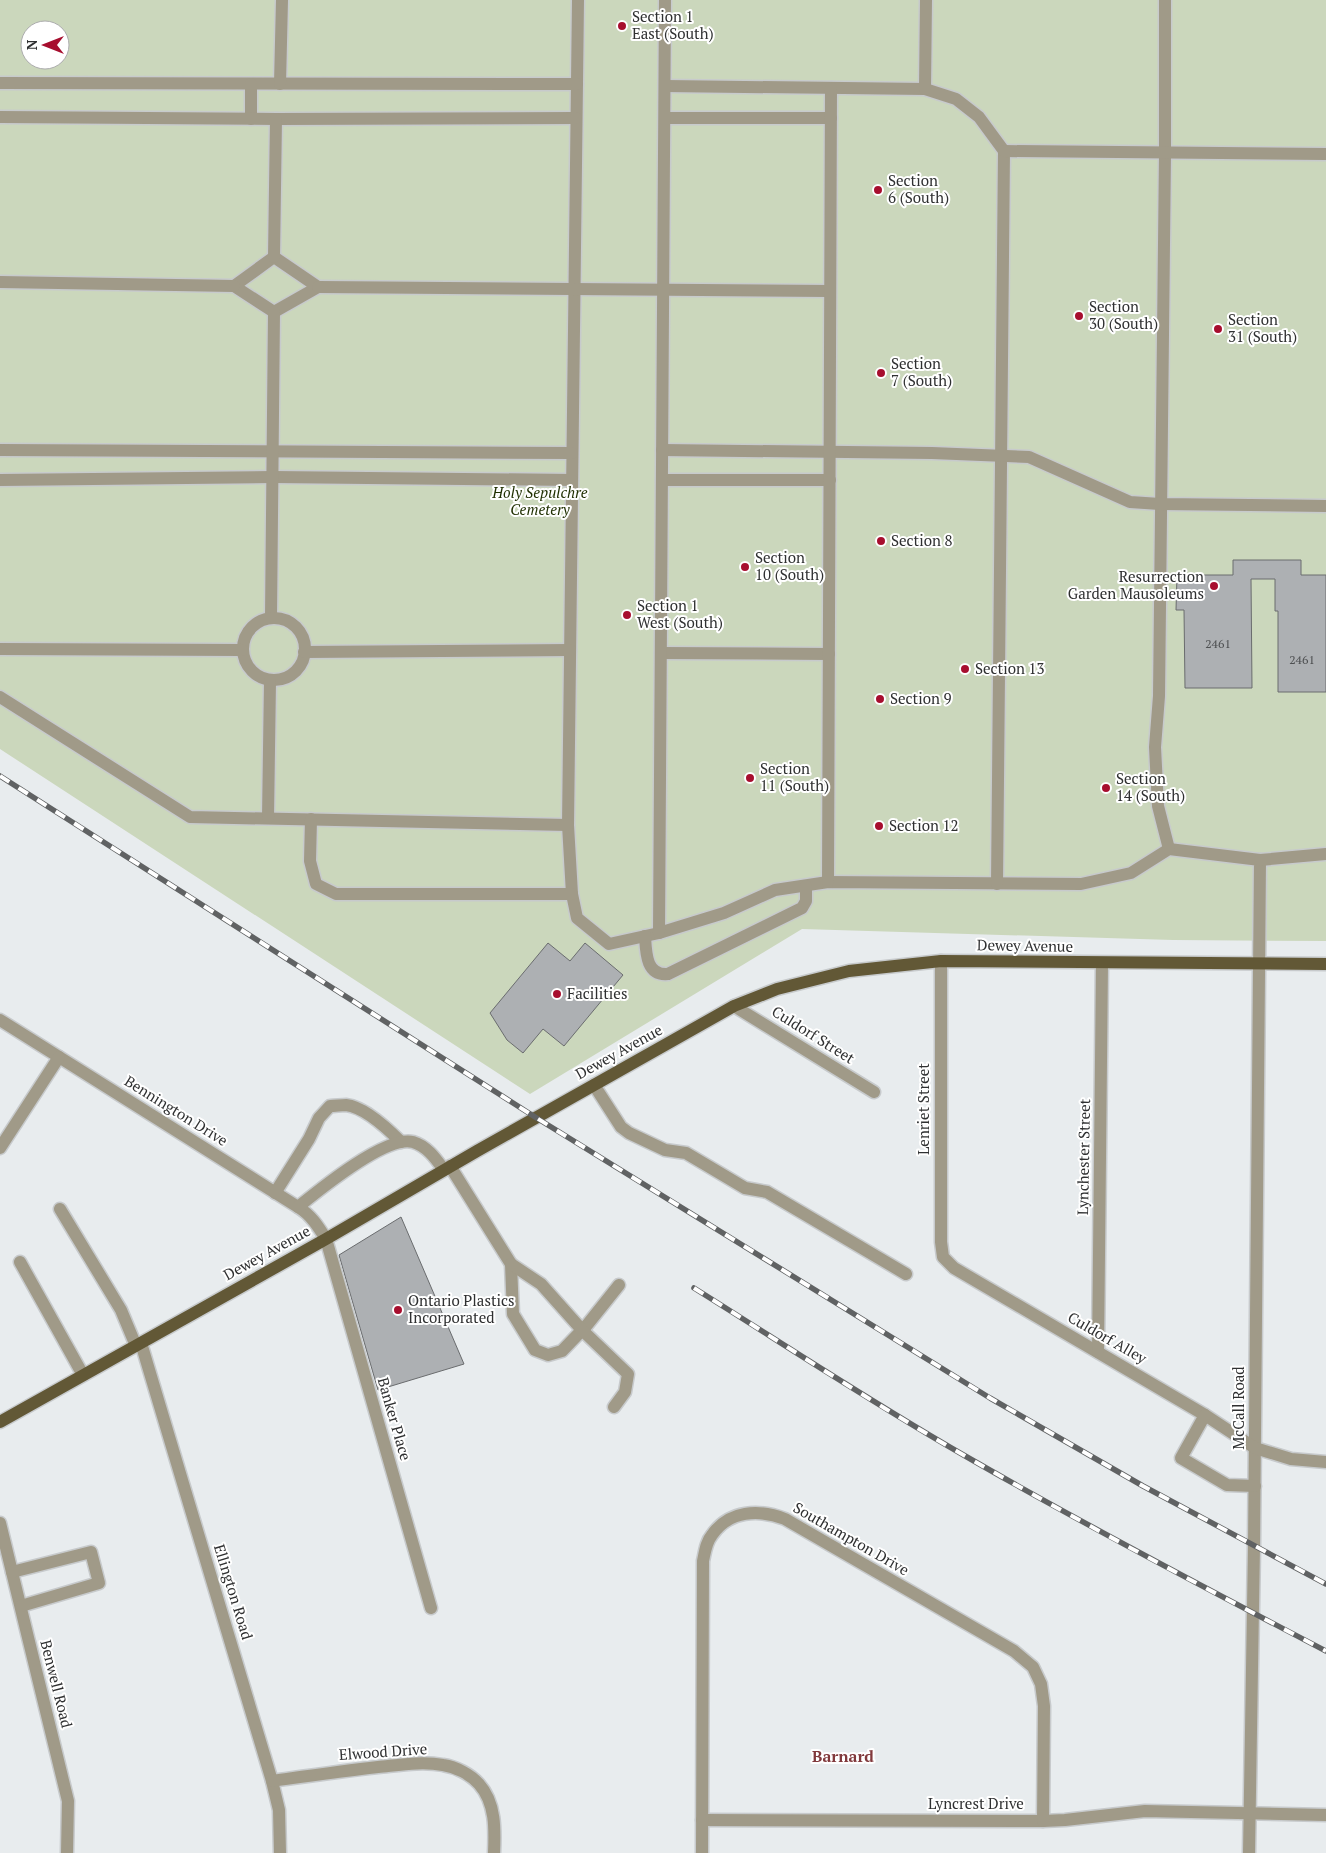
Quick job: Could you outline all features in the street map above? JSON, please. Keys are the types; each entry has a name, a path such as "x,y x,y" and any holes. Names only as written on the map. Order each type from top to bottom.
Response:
{"main road":[{"name":"Dewey Avenue","path":"0,1422 326,1239 447,1168 734,1006 777,989 840,972 878,966 941,961 1326,964"}],"street":[{"path":"280,84 282,0"},
{"path":"578,0 568,825 572,894 577,918 609,944 659,933 724,913 775,890 828,882 1082,884 1130,873 1168,849 1260,860 1326,854"},
{"path":"659,933 665,0"},
{"path":"925,89 926,0"},
{"path":"1165,0 1159,696 1155,747 1158,806 1168,849"},
{"path":"0,83 577,84"},
{"path":"250,84 250,119"},
{"path":"665,86 925,89 956,99 979,117 1004,151 997,884"},
{"path":"828,882 831,88"},
{"path":"0,116 250,119 576,118"},
{"path":"665,118 831,118"},
{"path":"274,257 276,119"},
{"path":"1004,151 1326,154"},
{"path":"234,286 274,257"},
{"path":"274,257 318,287"},
{"path":"0,282 234,286 274,312"},
{"path":"274,312 318,287 829,291"},
{"path":"271,617 274,312"},
{"path":"0,450 274,450 572,454"},
{"path":"662,450 1029,457 1130,502 1326,506"},
{"path":"0,480 273,477 572,480"},
{"path":"662,480 830,480"},
{"path":"271,617 282,618 292,623 299,630 304,639 304,660 290,676 281,680 270,681 262,678 248,667 242,650 243,640 254,624 271,617"},
{"path":"0,650 242,650"},
{"path":"304,652 570,650"},
{"path":"661,653 829,654"},
{"path":"268,818 270,681"},
{"path":"0,697 190,817 568,825"},
{"path":"312,819 310,861 316,884 336,894 572,894"},
{"name":"McCall Road","path":"1248,1853 1255,1448 1260,860"},
{"path":"645,936 647,958 652,970 661,974 668,974 802,908 806,901 806,886"},
{"name":"Lenriet Street","path":"941,961 941,1232 943,1257"},
{"name":"Lynchester Street","path":"1098,1352 1102,963"},
{"name":"Culdorf Street","path":"734,1006 874,1092"},
{"name":"Bennington Drive","path":"0,1020 298,1207 311,1216 326,1239"},
{"path":"0,1148 59,1057"},
{"path":"594,1085 621,1127 629,1133 665,1150 686,1153 745,1188 767,1192 906,1274"},
{"path":"275,1193 320,1118 330,1106 356,1108 386,1127 401,1142"},
{"path":"298,1207 373,1152 401,1142 414,1142 432,1153 447,1168 511,1264 541,1284 582,1330 628,1374 625,1392 614,1407"},
{"name":"Ellington Road","path":"60,1209 121,1310 138,1344 272,1781 279,1810 280,1853"},
{"name":"Banker Place","path":"326,1239 431,1608"},
{"name":"Culdorf Alley","path":"943,1257 954,1268 1205,1415 1255,1448 1291,1459 1326,1462"},
{"path":"20,1262 83,1375"},
{"path":"511,1264 514,1314 535,1350 548,1355 562,1351 619,1285"},
{"path":"1205,1415 1181,1458 1227,1485 1254,1486"},
{"name":"Southampton Drive","path":"702,1853 703,1561 706,1546 711,1535 718,1527 736,1516 754,1512 765,1512 785,1519 1014,1651 1033,1667 1042,1684 1044,1706 1043,1821"},
{"name":"Benwell Road","path":"0,1524 68,1801 67,1853"},
{"path":"12,1572 91,1552 99,1582 21,1606"},
{"name":"Elwood Drive","path":"272,1781 338,1771 401,1765 442,1765 457,1769 471,1776 486,1795 494,1821 494,1853"},
{"name":"Lyncrest Drive","path":"702,1820 1043,1821 1145,1811 1326,1815"}],"green space":[{"name":"Holy Sepulchre Cemetery","path":"0,0 1326,0 1326,941 1173,940 802,929 530,1094 0,749"}],"building":[{"path":"1233,560 1301,560 1301,575 1326,575 1326,692 1278,692 1278,611 1275,611 1275,579 1251,579 1252,688 1185,688 1184,610 1176,610 1177,575 1233,575"},
{"name":"Facilities","path":"548,943 570,961 585,943 623,975 564,1046 543,1029 523,1053 507,1040 490,1013"},
{"name":"Ontario Plastics Incorporated","path":"401,1217 464,1364 378,1390 339,1255"}],"railway":[{"path":"0,776 535,1117 990,1398 1143,1486 1326,1584"},
{"path":"694,1288 932,1437 1101,1532 1326,1651"}],"place":[{"name":"Section 1 East (South)","path":"622,26"},
{"name":"Section 6 (South)","path":"878,190"},
{"name":"Section 30 (South)","path":"1079,316"},
{"name":"Section 31 (South)","path":"1218,329"},
{"name":"Section 7 (South)","path":"881,373"},
{"name":"Section 8","path":"881,541"},
{"name":"Section 10 (South)","path":"745,567"},
{"name":"Resurrection Garden Mausoleums","path":"1214,586"},
{"name":"Section 1 West (South)","path":"627,615"},
{"name":"Section 13","path":"965,669"},
{"name":"Section 9","path":"880,699"},
{"name":"Section 11 (South)","path":"750,778"},
{"name":"Section 14 (South)","path":"1106,788"},
{"name":"Section 12","path":"879,826"},
{"name":"Facilities","path":"557,994"},
{"name":"Ontario Plastics Incorporated","path":"398,1310"}],"district":[{"name":"Barnard","path":"843,1756"}]}
